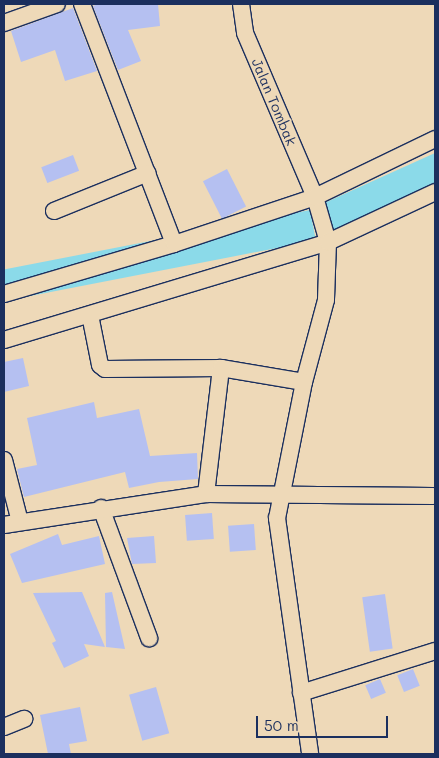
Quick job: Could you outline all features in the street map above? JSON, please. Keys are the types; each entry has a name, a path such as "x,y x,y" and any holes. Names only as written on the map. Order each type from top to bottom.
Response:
{"street":[{"path":"4,22 56,4"},
{"path":"82,4 174,244"},
{"name":"Jalan Tombak","path":"241,4 245,33 316,200 327,238 326,300 320,332 304,382 280,494 278,530 310,754"},
{"path":"4,294 316,200 435,140"},
{"path":"54,211 148,173"},
{"path":"4,340 90,315 327,238 435,192"},
{"path":"90,315 100,365 105,369 222,368 304,382"},
{"path":"206,494 222,368"},
{"path":"4,460 12,524 101,508 206,494 433,496"},
{"path":"101,508 149,638"},
{"path":"301,693 435,651"},
{"path":"4,727 24,719"}],"water":[{"path":"435,153 435,188 330,234 322,204"},
{"path":"310,210 316,240 4,301 4,269"}],"building":[{"path":"99,4 158,4 160,26 128,30 141,61 118,70 93,6"},
{"path":"73,8 97,71 65,81 55,50 21,62 11,31"},
{"path":"73,155 79,171 47,183 41,167"},
{"path":"227,169 246,206 222,219 203,181"},
{"path":"23,358 29,386 4,392 4,362"},
{"path":"94,402 97,418 139,409 150,456 197,453 198,479 159,482 129,488 125,472 24,497 17,469 37,465 27,418"},
{"path":"212,513 214,539 187,541 185,515"},
{"path":"254,524 256,550 230,552 228,526"},
{"path":"58,534 62,545 99,536 105,564 22,583 10,554"},
{"path":"154,536 156,563 132,564 127,538"},
{"path":"82,592 105,647 84,644 89,656 64,668 52,643 56,641 33,593"},
{"path":"112,592 125,649 106,647 105,593"},
{"path":"385,594 393,648 370,652 362,597"},
{"path":"413,669 420,686 404,692 397,675"},
{"path":"380,679 386,693 371,699 365,685"},
{"path":"156,687 169,733 142,741 129,695"},
{"path":"80,707 87,741 69,744 71,754 48,754 40,715"}]}
